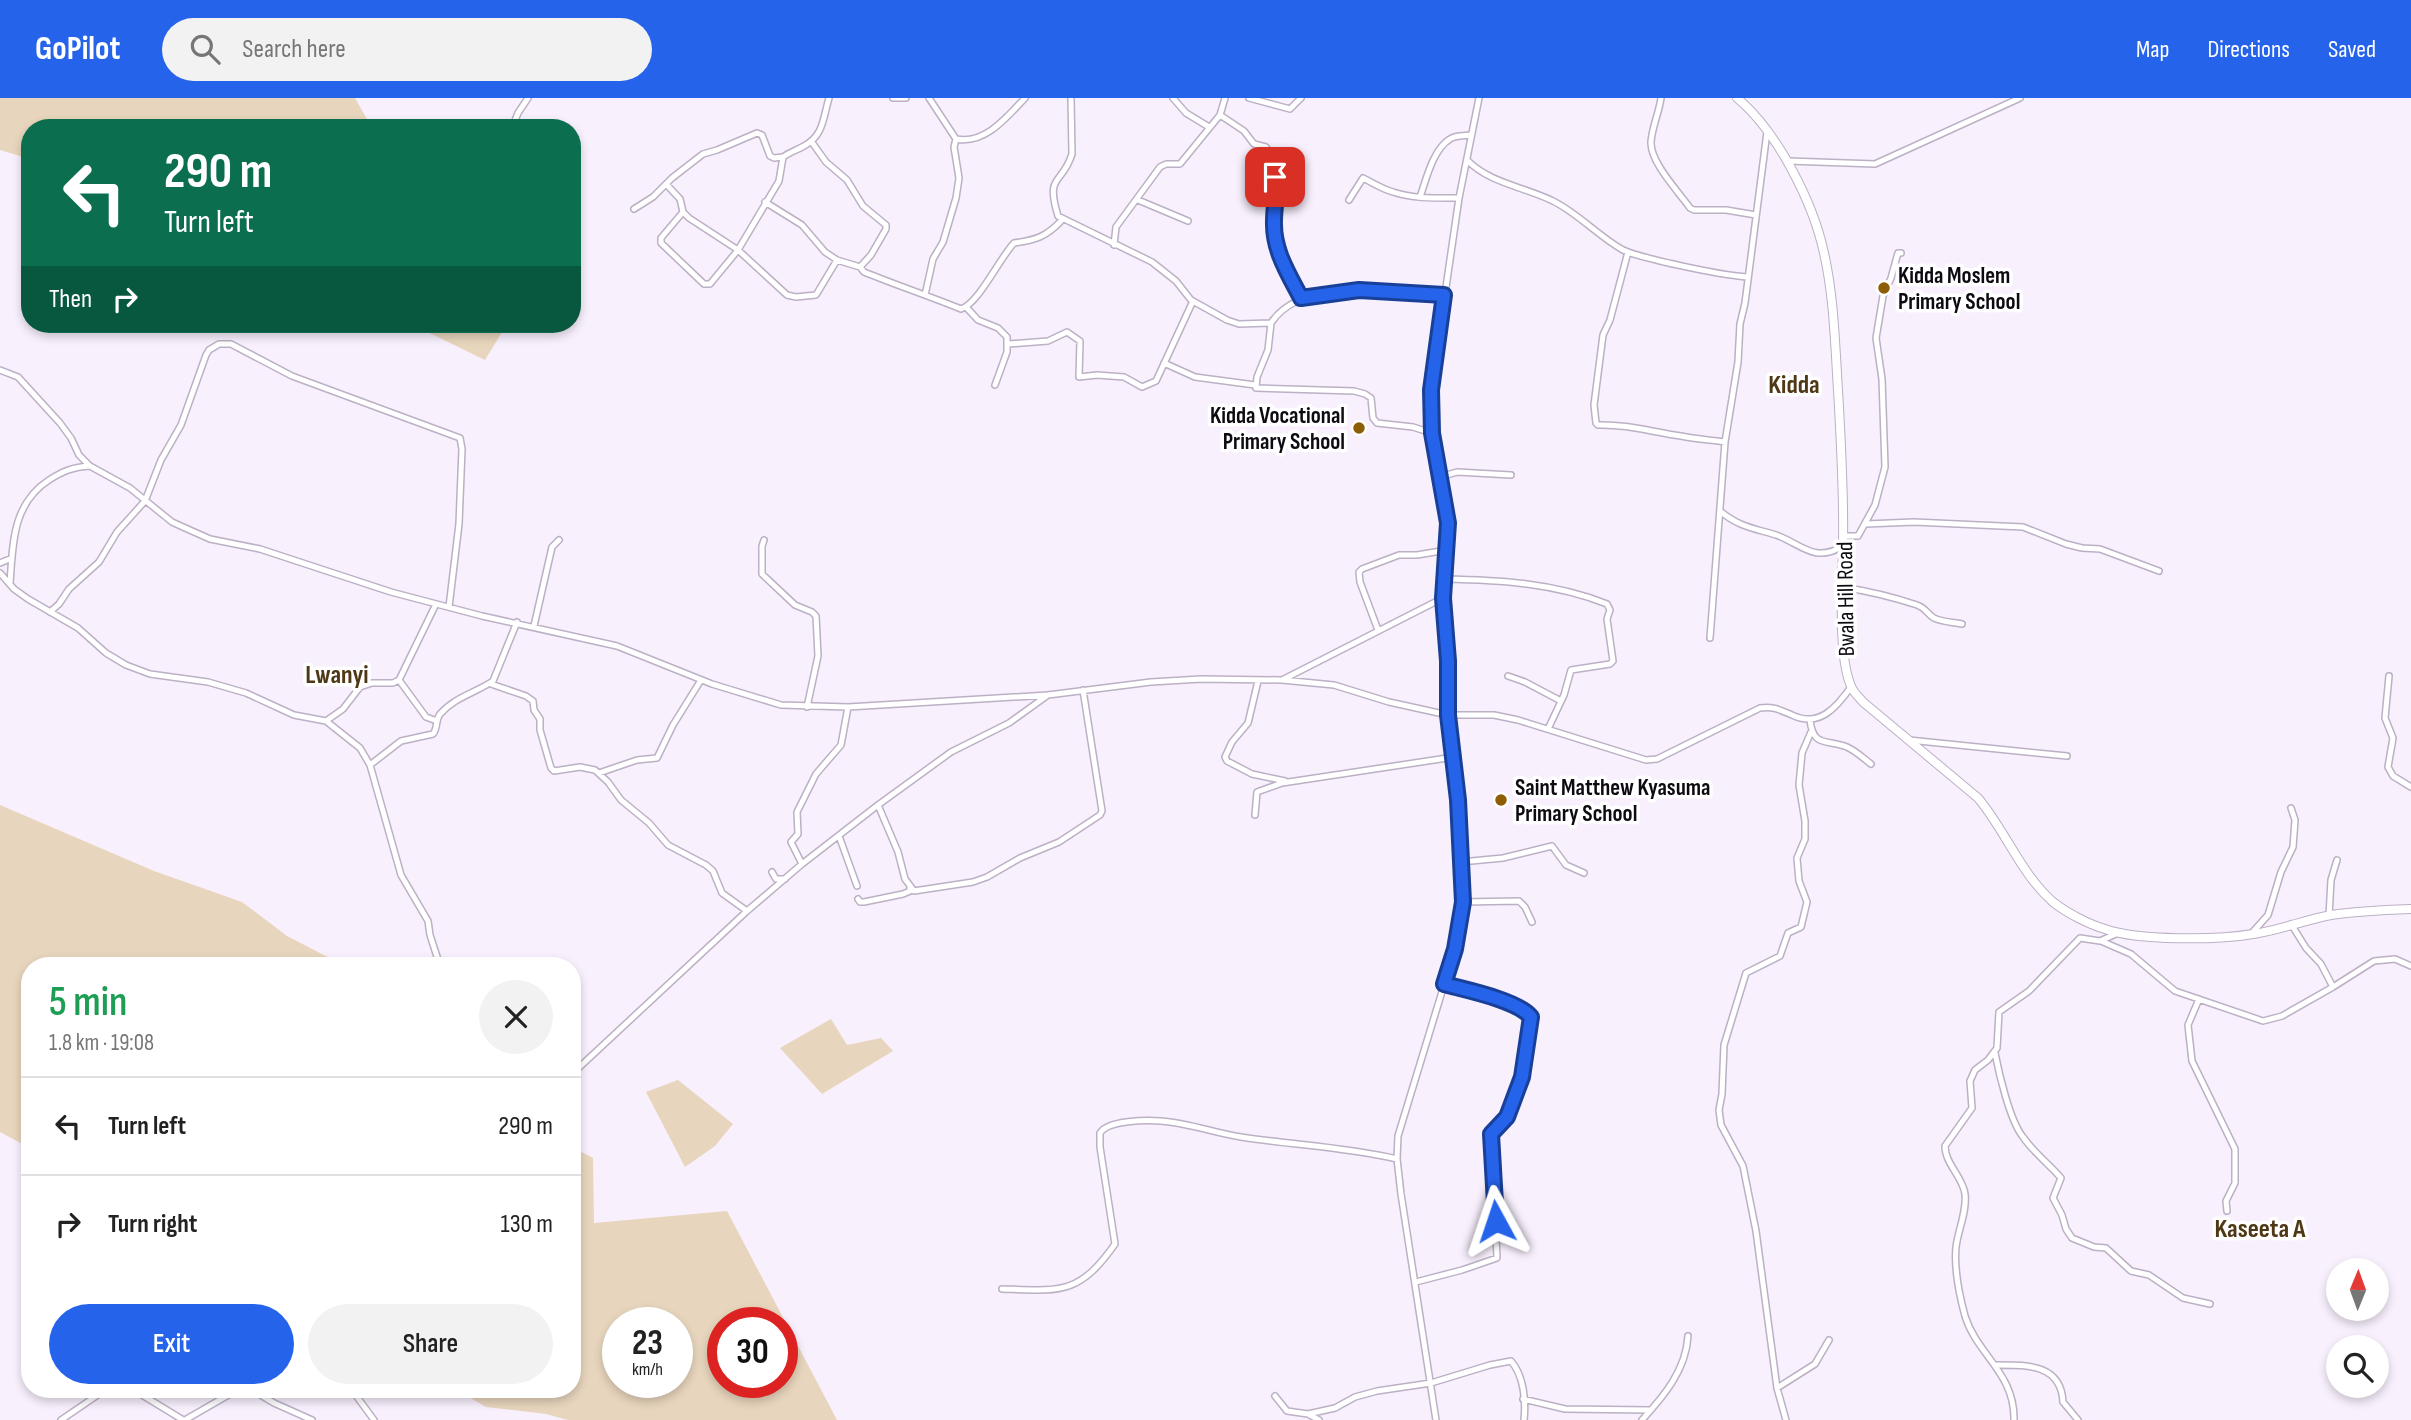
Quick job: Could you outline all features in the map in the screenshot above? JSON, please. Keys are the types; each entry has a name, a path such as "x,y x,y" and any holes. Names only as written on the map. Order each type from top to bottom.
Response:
{"street":[{"path":"516,119 528,98"},
{"path":"634,209 653,197 703,154 757,133 761,135 770,156 783,157 820,133 829,98"},
{"path":"893,98 906,98"},
{"path":"925,295 933,259 943,242 956,198 959,178 954,147 956,139 929,98"},
{"path":"956,139 978,137 1002,122 1025,98"},
{"path":"1070,98 1072,154 1070,161 1055,180 1052,191 1058,216 1152,262 1176,281 1193,301 1227,320 1239,324 1271,323"},
{"path":"1173,98 1186,113 1209,127"},
{"path":"1114,245 1116,227 1160,167 1180,164 1220,115 1225,98"},
{"path":"1249,98 1290,109 1301,98"},
{"path":"1436,1420 1397,1159 1398,1136 1455,949 1463,902 1454,757 1448,715 1448,661 1443,598 1448,523 1432,433 1431,390 1459,198 1479,98"},
{"path":"1661,98 1652,150 1658,164 1690,208 1756,215"},
{"name":"Bwala Hill Road","path":"1737,98 1767,129 1788,161 1816,227 1825,262 1834,337 1843,457 1844,651 1851,687 1831,712 1810,720"},
{"path":"1788,161 1875,164 2020,98"},
{"path":"1220,115 1244,131 1254,144 1269,150 1278,190 1274,221 1277,251 1301,298"},
{"path":"1710,638 1725,442 1767,129"},
{"path":"1420,197 1434,156 1447,140 1471,135"},
{"path":"811,141 826,162 847,180 863,206 886,225 871,255 860,267"},
{"path":"683,212 675,225 661,237 661,243 704,284 710,284 738,250 781,177 783,157"},
{"path":"1467,160 1486,174 1554,201 1628,252 1723,275 1748,277"},
{"path":"1349,200 1363,178 1394,192 1420,197 1459,198"},
{"path":"666,184 680,199 683,212 738,250 787,295 796,298 816,295 837,260"},
{"path":"1138,200 1188,220"},
{"path":"765,202 802,225 825,252 837,260 961,309 966,307 1014,243 1034,241 1062,220"},
{"path":"1628,252 1604,335 1594,404 1596,423 1633,426 1682,437 1725,442"},
{"path":"1720,511 1734,522 1780,536 1800,548 1830,552 1843,541 1856,537 1866,524 1875,505 1885,467 1882,379 1876,338 1883,296 1898,253 1901,253"},
{"path":"1255,385 1268,350 1271,323 1280,312 1301,298 1359,290 1444,295"},
{"path":"1008,344 1048,341 1067,332 1080,341 1079,377 1124,377 1142,387 1156,381 1193,301"},
{"path":"966,307 978,320 1002,332 1008,344 995,385"},
{"path":"50,612 69,589 99,562 117,532 145,501 161,460 181,425 209,350 223,343 239,346 292,376 460,438 462,449 459,524 449,607"},
{"path":"1164,363 1195,377 1255,385 1256,388 1353,391 1365,394 1371,398 1373,418 1377,423 1413,427 1432,433"},
{"path":"1,368 18,377 60,422 79,455 90,466 131,488 172,522 210,538 260,549 391,592 617,646 701,680 781,705 848,707 1048,695 1201,679 1282,680 1334,685 1398,705 1448,715 1494,715 1646,760 1657,759 1759,708 1775,707 1802,720 1810,720 1811,732 1802,753 1799,785 1805,839 1797,858 1799,881 1807,902 1801,927 1788,933 1780,956 1746,973 1724,1045 1722,1094 1718,1110 1721,1125 1744,1166 1777,1388 1786,1420"},
{"path":"72,467 79,455"},
{"path":"10,583 19,519 29,495 72,467 90,466"},
{"path":"1440,477 1457,472 1511,475"},
{"path":"1866,524 1914,522 2023,527 2066,544 2100,549 2159,571"},
{"path":"534,626 552,547 559,540"},
{"path":"764,540 762,574 795,605 816,616 818,656 807,707"},
{"path":"1378,630 1360,582 1359,572 1399,555 1447,550"},
{"path":"0,563 12,558"},
{"path":"0,573 28,599 78,628 106,653 126,666 150,674 208,681 246,693 294,715 326,721 360,748 370,765 401,875 429,921 437,957"},
{"path":"1444,579 1495,580 1545,586 1583,594 1607,604 1610,610 1607,619 1613,661 1610,664 1571,670 1548,729"},
{"path":"1842,587 1915,604 1938,620 1962,624"},
{"path":"1282,680 1443,598"},
{"path":"326,721 343,709 360,687 399,680 436,604"},
{"path":"491,684 517,622"},
{"path":"1508,676 1561,701"},
{"path":"2389,676 2385,718 2393,738 2388,767 2393,776 2411,787"},
{"path":"399,680 426,717 437,721"},
{"path":"599,774 637,760 657,758 673,725 701,680"},
{"path":"1258,681 1248,723 1232,742 1227,761 1252,774 1289,782"},
{"path":"370,765 401,741 436,732 440,714 460,697 491,684 527,696 533,701 534,710 540,719 540,730 554,771 588,767 599,774 621,800 649,823 668,845 706,864 713,871 722,893 747,911"},
{"path":"1851,687 1863,702 1906,740 1978,798 2039,888 2055,904 2082,919 2118,933 2162,937 2251,934 2329,916 2373,910 2411,909"},
{"path":"878,805 898,852 905,879 917,891 973,882 1059,842 1102,811 1083,690"},
{"path":"581,1066 747,911 802,864 951,752 1009,723 1048,695"},
{"path":"802,864 791,842 798,834 797,813 816,774 841,745 848,707"},
{"path":"1811,732 1818,739 1850,748 1871,764"},
{"path":"1906,740 2067,756"},
{"path":"1255,815 1257,792 1289,782 1454,757"},
{"path":"2251,934 2268,915 2281,872 2291,852 2295,820 2291,808"},
{"path":"839,836 857,886"},
{"path":"1461,862 1503,858 1552,846 1566,864 1584,873"},
{"path":"2329,916 2330,880 2337,860"},
{"path":"772,872 776,879 785,879"},
{"path":"858,899 864,902 903,894 910,891 910,886"},
{"path":"1463,902 1522,902 1532,922"},
{"path":"2014,1420 2010,1391 1997,1365 1973,1334 1961,1300 1956,1247 1965,1196 1945,1149 1972,1108 1972,1076 1997,1048 1999,1012 2029,991 2080,938 2082,919"},
{"path":"2291,925 2306,948 2321,964 2333,987"},
{"path":"2100,940 2118,933"},
{"path":"2080,938 2100,940 2131,954 2175,991 2267,1021 2277,1019 2374,961 2395,959 2411,965"},
{"path":"1416,1282 1497,1258 1491,1134 1507,1117 1522,1077 1531,1022 1529,1014 1499,1000 1444,984"},
{"path":"2199,999 2188,1025 2189,1048 2197,1071 2235,1149 2235,1183 2226,1201 2228,1211"},
{"path":"1995,1052 1998,1070 2020,1133 2045,1164 2061,1178 2053,1198 2072,1238 2094,1247 2106,1248 2131,1271 2149,1275 2183,1297 2210,1304"},
{"path":"1002,1289 1041,1290 1077,1284 1086,1279 1115,1244 1100,1147 1100,1133 1102,1128 1108,1126 1135,1121 1161,1121 1243,1137 1350,1150 1397,1159"},
{"path":"1642,1420 1673,1383 1681,1367 1688,1336"},
{"path":"1777,1388 1815,1364 1829,1340"},
{"path":"1308,1414 1335,1408 1355,1397 1377,1391 1431,1383 1511,1361 1522,1380 1524,1420"},
{"path":"1997,1365 2040,1369 2055,1378 2063,1392 2063,1402 2078,1420"},
{"path":"1275,1396 1287,1411 1308,1414 1319,1420"},
{"path":"61,1420 93,1398"},
{"path":"147,1398 184,1420 223,1398"},
{"path":"267,1398 312,1420"},
{"path":"358,1398 374,1420"},
{"path":"1522,1399 1565,1409 1650,1410"}],"shaded area":[{"path":"0,98 355,98 367,119 21,119 21,156 0,150"},
{"path":"430,333 502,333 485,360"},
{"path":"0,805 154,871 242,902 287,936 328,957 21,957 21,1143 0,1132"},
{"path":"831,1019 847,1045 881,1038 893,1051 822,1094 780,1048"},
{"path":"678,1080 733,1124 715,1146 685,1167 646,1092"},
{"path":"581,1152 593,1158 594,1223 727,1211 778,1307 707,1307 707,1398 798,1398 798,1346 837,1420 568,1420 546,1414 486,1407 471,1398 581,1398"}],"place":[{"name":"Kidda Moslem Primary School","path":"1884,288"},
{"name":"Kidda Vocational Primary School","path":"1359,428"},
{"name":"Saint Matthew Kyasuma Primary School","path":"1501,800"}],"district":[{"name":"Kidda","path":"1794,384"},
{"name":"Lwanyi","path":"337,674"},
{"name":"Kaseeta A","path":"2260,1228"}],"route":[{"path":"1275,177 1278,190 1274,221 1277,251 1301,298 1359,290 1444,295 1431,390 1432,433 1448,523 1443,598 1448,661 1448,715 1458,800 1463,902 1455,949 1444,984 1499,1000 1531,1017 1522,1077 1508,1108 1507,1117 1491,1134 1496,1221"}]}
